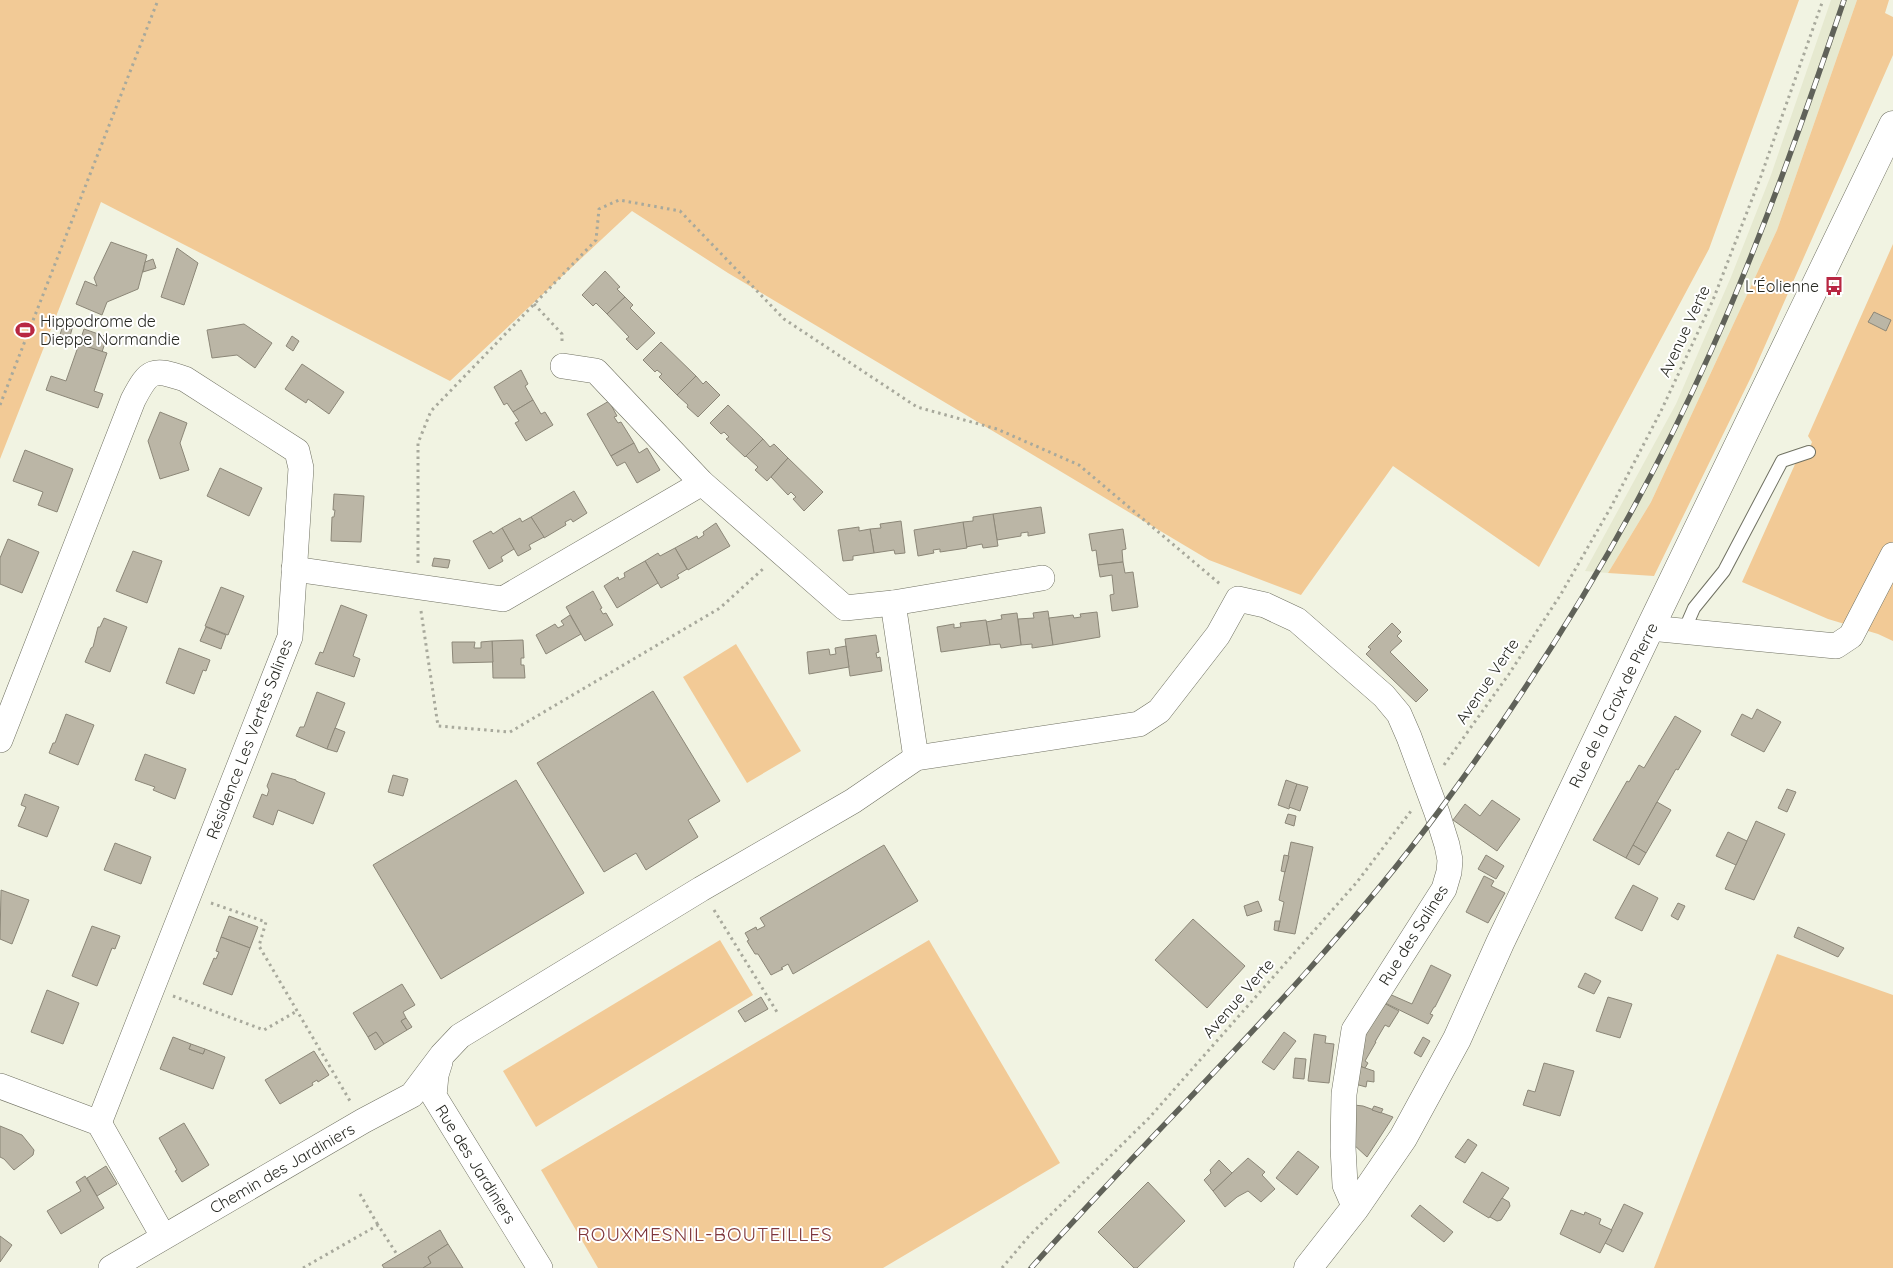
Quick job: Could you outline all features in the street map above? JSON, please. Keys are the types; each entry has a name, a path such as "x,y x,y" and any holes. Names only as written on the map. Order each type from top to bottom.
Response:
{"main road":[{"name":"Rue de la Croix de Pierre","path":"1308,1268 1355,1208 1403,1138 1456,1039 1650,628 1893,125"}],"street":[{"path":"563,366 596,371 702,483 845,608 893,603 1042,578"},
{"name":"Résidence Les Vertes Salines","path":"0,740 134,400 144,379 153,373 168,373 186,379 297,451 301,468 290,638 99,1123"},
{"path":"294,569 503,599 702,483"},
{"path":"1650,628 1836,646 1851,636 1893,555"},
{"name":"Rue des Salines","path":"1238,599 1265,605 1298,620 1384,696 1398,714 1409,737 1427,789 1438,813 1450,860 1448,880 1354,1030 1344,1094 1343,1147 1345,1185 1355,1208"},
{"path":"893,603 916,758 1139,724 1159,711 1218,635 1238,599"},
{"name":"Chemin des Jardiniers","path":"110,1268 363,1121 412,1095 442,1055 460,1036 701,889 853,801 916,758"},
{"name":"Rue des Jardiniers","path":"442,1055 436,1075 434,1096 540,1268"},
{"path":"0,1086 99,1123 163,1236"}],"lane":[{"path":"1684,631 1694,608 1724,571 1782,461 1809,452"}],"path":[{"path":"0,405 158,0"},
{"name":"Avenue Verte","path":"1002,1268 1029,1236 1149,1118 1357,882 1427,789 1509,674 1561,594 1612,507 1713,300 1761,176 1823,0"},
{"path":"781,553 720,608 510,732 438,726 418,587 418,443 431,411 596,240 599,209 619,200 680,211 784,319 917,407 997,429 1079,465 1238,599"},
{"path":"534,304 562,334 563,366"},
{"path":"701,889 776,1012"},
{"path":"189,895 266,922 259,946 363,1121"},
{"path":"152,988 264,1030 297,1011"},
{"path":"360,1194 398,1256"},
{"path":"303,1268 378,1225"}],"shaded area":[{"path":"0,0 1799,0 1709,249 1539,567 1393,466 1301,595 1209,560 728,273 632,211 450,381 101,202 0,459"},
{"path":"1831,0 1857,0 1777,230 1651,502 1608,573 1585,571 1676,404 1731,277 1771,175"},
{"path":"1857,0 1889,0 1885,13 1893,17 1893,55 1752,375 1654,576 1608,573 1651,502 1777,230"},
{"path":"1893,244 1893,641 1878,634 1828,619 1742,582 1796,462 1805,460 1812,442 1808,436"},
{"path":"736,644 801,751 747,783 683,677"},
{"path":"720,940 753,995 536,1127 503,1071"},
{"path":"929,940 1060,1163 883,1268 598,1268 541,1170"},
{"path":"1777,954 1893,995 1893,1268 1654,1268"}],"building":[{"path":"111,242 147,255 138,289 107,302 102,315 76,304 85,281 97,286 94,278"},
{"path":"177,248 198,263 184,305 161,297"},
{"path":"153,259 156,268 143,272 145,262"},
{"path":"605,271 620,287 617,289 625,297 607,314 596,303 593,306 582,295"},
{"path":"625,297 633,305 630,308 655,333 637,350 626,339 629,337 607,314"},
{"path":"1874,312 1891,320 1886,331 1868,322"},
{"path":"64,322 73,325 68,344 58,341"},
{"path":"244,324 272,343 255,368 237,355 212,358 207,330"},
{"path":"84,329 107,337 102,352 79,344"},
{"path":"292,336 299,341 293,351 286,346"},
{"path":"661,342 696,376 677,395 659,377 662,374 657,370 655,372 643,360"},
{"path":"79,344 107,353 94,391 103,394 98,408 46,390 51,376 66,381"},
{"path":"302,364 344,392 329,414 308,399 306,403 285,389"},
{"path":"521,370 528,384 525,386 533,400 513,412 507,403 504,405 494,387"},
{"path":"696,376 703,384 706,381 720,395 698,417 677,395"},
{"path":"533,400 541,414 545,412 553,425 526,441 515,423 519,421 513,412"},
{"path":"609,401 617,416 614,417 618,423 621,422 634,443 611,456 587,414"},
{"path":"728,405 763,439 745,457 726,439 729,437 724,432 721,434 710,423"},
{"path":"160,412 187,423 180,443 189,470 160,479 148,441"},
{"path":"763,439 770,447 774,444 788,458 767,481 755,470 758,467 746,456"},
{"path":"634,443 639,453 647,448 660,470 637,483 625,462 617,466 611,456"},
{"path":"25,450 73,469 57,512 38,505 43,492 13,481"},
{"path":"788,458 823,492 804,511 793,499 796,497 791,492 788,495 771,477"},
{"path":"220,468 262,488 249,516 207,496"},
{"path":"574,491 587,513 573,522 571,519 565,522 566,525 544,538 531,517"},
{"path":"334,494 364,496 361,542 331,541 332,517 334,517 335,510 333,510"},
{"path":"1041,507 1045,533 1028,536 1028,532 1021,533 1021,536 997,540 993,514"},
{"path":"993,514 998,546 983,548 982,544 966,547 963,522 973,521 973,517"},
{"path":"531,517 544,537 529,545 531,549 518,556 502,528 520,518 522,522"},
{"path":"901,521 905,553 895,554 894,550 874,553 870,529 881,528 880,524"},
{"path":"963,522 967,548 940,552 940,549 933,550 934,553 918,556 914,530"},
{"path":"716,523 730,546 688,570 675,548 697,536 698,539 704,535 703,532"},
{"path":"859,527 859,531 870,529 874,553 853,556 853,560 843,561 838,530"},
{"path":"502,528 514,549 501,557 503,561 489,569 473,541 491,531 493,534"},
{"path":"1123,529 1126,549 1122,550 1123,562 1098,565 1096,550 1092,551 1089,534"},
{"path":"8,539 39,552 22,593 0,584 0,558"},
{"path":"675,548 687,569 677,575 679,578 661,588 645,561 658,553 660,556"},
{"path":"133,551 162,561 147,603 116,591"},
{"path":"434,558 450,560 448,568 432,566"},
{"path":"645,561 658,583 617,608 604,586 618,577 619,580 625,577 624,573"},
{"path":"1123,562 1125,573 1133,572 1138,607 1112,611 1110,595 1114,594 1112,575 1100,577 1098,565"},
{"path":"221,587 244,596 228,635 205,626"},
{"path":"593,591 602,608 600,609 603,614 606,613 613,625 585,641 566,607"},
{"path":"341,605 367,615 353,656 360,659 354,677 315,664 320,652 323,653"},
{"path":"1048,611 1053,645 1032,648 1032,644 1021,645 1018,619 1034,618 1033,613"},
{"path":"1097,612 1100,637 1053,645 1049,618 1073,615 1074,618 1081,617 1080,614"},
{"path":"1017,613 1021,645 1001,648 1000,644 990,645 986,622 1002,619 1001,615"},
{"path":"570,615 581,634 546,654 536,635 555,624 558,628 564,625 561,621"},
{"path":"104,618 127,627 110,672 85,662 93,647 98,627 100,627"},
{"path":"986,620 990,645 941,652 937,627 954,624 954,628 961,627 960,623"},
{"path":"1392,623 1401,632 1397,636 1402,641 1390,652 1428,690 1416,702 1366,654 1371,649 1368,647"},
{"path":"206,627 226,635 221,649 200,641"},
{"path":"876,635 879,652 876,653 877,658 880,657 882,671 850,676 845,639"},
{"path":"523,640 524,658 521,658 521,665 524,665 525,678 493,678 492,641"},
{"path":"492,641 493,662 453,663 452,642 475,642 474,648 481,648 481,642"},
{"path":"846,646 849,667 809,674 807,652 829,649 830,655 836,654 835,648"},
{"path":"179,648 210,660 206,671 203,670 194,694 166,683"},
{"path":"653,691 720,801 688,820 698,837 646,870 636,853 604,872 537,763"},
{"path":"317,692 345,703 327,749 296,736 300,727 304,727"},
{"path":"1757,709 1781,722 1764,752 1731,735 1742,714 1752,719"},
{"path":"66,714 94,725 78,765 49,753 53,743 55,743"},
{"path":"1675,716 1701,731 1678,770 1676,769 1626,858 1593,840 1627,781 1629,782 1639,765 1644,768"},
{"path":"335,728 345,732 337,752 327,749"},
{"path":"145,754 186,769 175,799 153,790 155,787 135,780"},
{"path":"272,773 296,780 325,793 313,824 278,810 273,825 253,817 262,794 267,796 269,790 267,786"},
{"path":"393,775 408,779 403,796 388,792"},
{"path":"516,780 584,893 441,979 373,865"},
{"path":"1286,780 1297,784 1289,809 1278,805"},
{"path":"1297,784 1308,787 1300,811 1289,807"},
{"path":"1787,789 1796,792 1787,812 1778,808"},
{"path":"25,794 59,807 47,837 18,826 26,807 21,805"},
{"path":"1492,800 1520,819 1497,851 1453,820 1465,804 1480,816"},
{"path":"1657,802 1671,810 1646,853 1633,845"},
{"path":"1288,814 1296,816 1294,826 1285,823"},
{"path":"1756,821 1785,834 1754,900 1725,889"},
{"path":"1728,832 1747,841 1736,865 1716,856"},
{"path":"1291,842 1313,847 1295,934 1278,931 1284,902 1279,900"},
{"path":"115,843 151,857 141,884 104,870"},
{"path":"884,845 918,901 793,974 788,964 771,975 758,954 755,954 747,941 749,940 745,933 756,927 757,930 765,926 760,918"},
{"path":"1633,845 1646,853 1639,865 1626,858"},
{"path":"1284,855 1289,856 1285,872 1281,871"},
{"path":"1486,855 1504,866 1496,879 1478,869"},
{"path":"1484,876 1494,881 1491,886 1505,893 1488,923 1466,912"},
{"path":"1633,885 1658,898 1642,931 1615,918"},
{"path":"1,890 29,900 12,944 0,939"},
{"path":"1258,901 1262,911 1247,916 1244,906"},
{"path":"1678,903 1685,906 1678,920 1671,916"},
{"path":"229,916 258,927 250,948 221,937"},
{"path":"1193,919 1245,966 1207,1008 1155,960"},
{"path":"1275,921 1280,921 1278,931 1274,930"},
{"path":"92,926 120,936 115,949 112,948 97,986 72,976"},
{"path":"1798,927 1844,948 1838,957 1794,937"},
{"path":"221,937 250,948 232,995 203,984 214,958 216,959 219,952 216,951"},
{"path":"1431,965 1451,975 1430,1014 1433,1015 1428,1024 1381,1001 1387,993 1412,1004"},
{"path":"1585,973 1601,981 1594,994 1578,987"},
{"path":"402,984 415,1005 403,1012 406,1018 401,1021 407,1030 384,1044 376,1032 368,1037 353,1013"},
{"path":"47,990 79,1003 63,1044 31,1032"},
{"path":"761,997 768,1009 745,1022 738,1011"},
{"path":"1608,997 1632,1004 1620,1038 1596,1031"},
{"path":"1380,1001 1399,1011 1389,1027 1385,1025 1365,1061 1368,1063 1365,1068 1356,1065 1358,1036"},
{"path":"406,1018 412,1027 407,1030 401,1021"},
{"path":"376,1032 384,1044 375,1050 368,1037"},
{"path":"1284,1032 1296,1041 1274,1070 1262,1062"},
{"path":"1314,1034 1326,1036 1325,1043 1334,1044 1329,1083 1308,1081"},
{"path":"173,1037 191,1044 189,1049 203,1054 205,1049 225,1057 213,1089 160,1069"},
{"path":"1423,1037 1430,1041 1421,1057 1414,1053"},
{"path":"191,1044 205,1049 203,1054 189,1049"},
{"path":"314,1051 329,1075 318,1082 317,1080 312,1083 313,1085 280,1104 265,1080"},
{"path":"1295,1058 1306,1059 1304,1079 1293,1078"},
{"path":"1544,1063 1574,1071 1560,1116 1523,1105 1528,1090 1535,1092"},
{"path":"1356,1065 1374,1071 1374,1082 1367,1081 1366,1087 1355,1084"},
{"path":"1354,1105 1363,1106 1393,1117 1367,1157 1352,1143"},
{"path":"1374,1106 1383,1109 1381,1113 1372,1110"},
{"path":"184,1123 209,1165 182,1182 159,1138"},
{"path":"0,1126 22,1135 34,1150 33,1155 14,1170 0,1157"},
{"path":"1468,1139 1477,1145 1465,1163 1455,1157"},
{"path":"1298,1151 1319,1167 1297,1195 1276,1178"},
{"path":"1248,1158 1265,1172 1262,1175 1275,1189 1261,1202 1248,1191 1225,1207 1213,1191"},
{"path":"1219,1160 1232,1173 1213,1191 1204,1180"},
{"path":"106,1166 117,1184 97,1196 87,1178"},
{"path":"1482,1172 1509,1188 1489,1218 1463,1202"},
{"path":"85,1176 104,1208 61,1234 47,1211 81,1191 76,1182"},
{"path":"1148,1182 1185,1221 1137,1268 1134,1268 1098,1232"},
{"path":"1502,1198 1509,1202 1510,1206 1501,1220 1497,1221 1490,1217"},
{"path":"1624,1204 1643,1213 1623,1252 1605,1243"},
{"path":"1420,1205 1453,1232 1444,1242 1411,1216"},
{"path":"1571,1210 1584,1215 1585,1212 1601,1219 1599,1224 1612,1230 1600,1253 1560,1234"},
{"path":"440,1230 448,1244 428,1257 431,1263 423,1268 384,1268 382,1265"},
{"path":"0,1236 12,1245 0,1262"},
{"path":"448,1244 463,1268 423,1268 431,1263 428,1257"}],"railway":[{"path":"1031,1268 1343,931 1439,811 1516,702 1552,646 1621,530 1653,471 1711,351 1748,265 1782,177 1844,0"}],"place":[{"name":"L'Éolienne","path":"1834,286"},
{"name":"Hippodrome de Dieppe Normandie","path":"25,330"}],"district":[{"name":"ROUXMESNIL-BOUTEILLES","path":"705,1234"}]}
